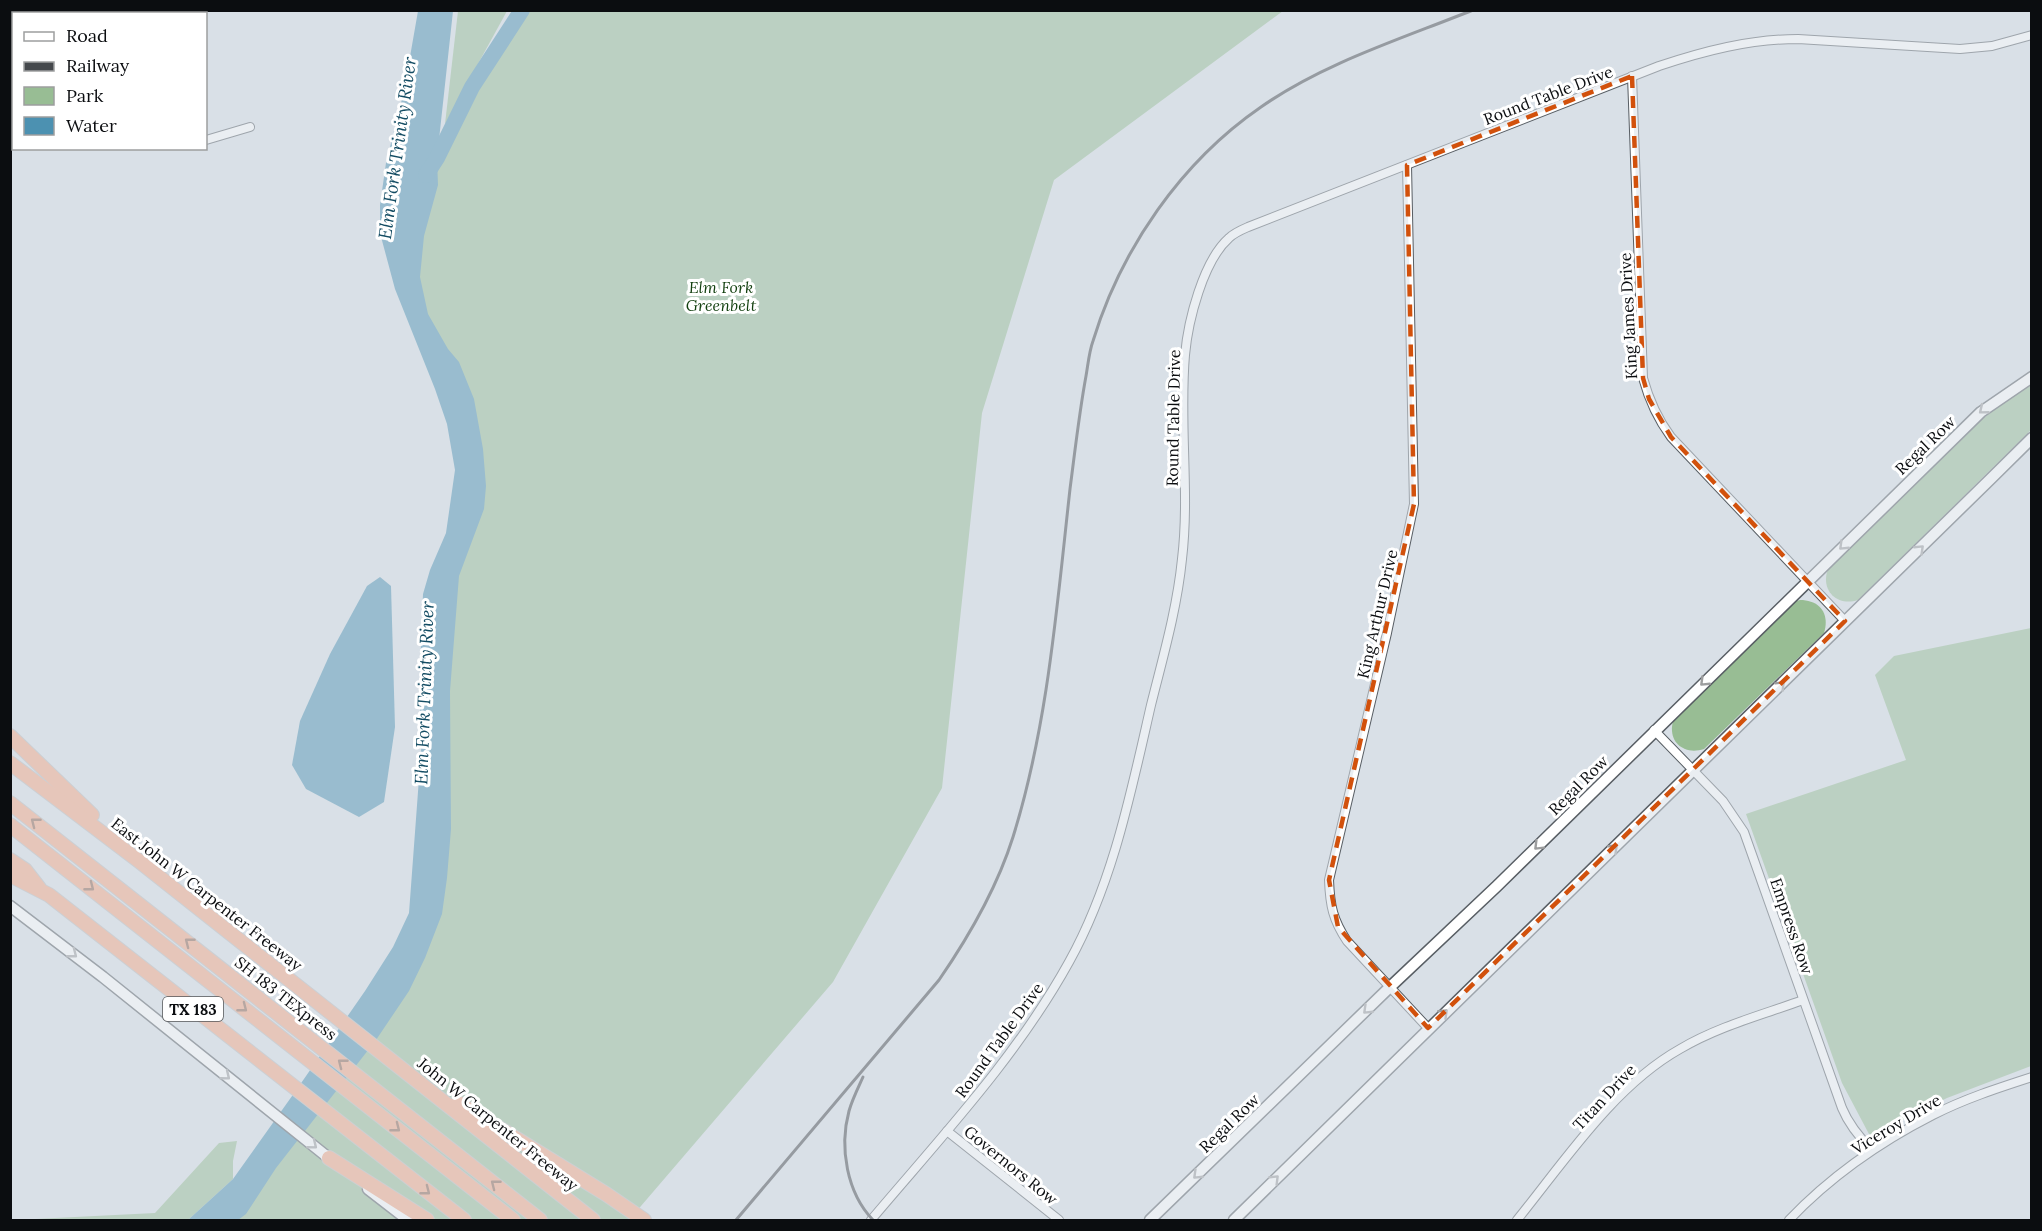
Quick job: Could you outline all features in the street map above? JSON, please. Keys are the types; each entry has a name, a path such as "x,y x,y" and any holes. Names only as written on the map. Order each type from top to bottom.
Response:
{"highway":[{"path":"10,740 139,861"},
{"name":"East John W Carpenter Freeway","path":"10,763 139,861 382,1053"},
{"name":"SH 183 TEXpress","path":"10,803 540,1221"},
{"name":"SH 183 TEXpress","path":"10,825 513,1221"},
{"name":"TX 183","path":"10,860 25,870 40,889 464,1221"},
{"path":"10,875 40,889"},
{"name":"John W Carpenter Freeway","path":"382,1053 593,1221"},
{"path":"405,1071 606,1194 644,1221"},
{"path":"329,1158 426,1221"}],"main road":[{"name":"Regal Row","path":"1150,1221 1497,886 1981,412 2031,377"},
{"path":"1234,1221 2031,438"},
{"path":"10,906 103,977 408,1221"}],"street":[{"name":"Round Table Drive","path":"871,1221 1024,1035 1070,962 1092,915 1118,839 1179,583 1185,525 1185,356 1192,314 1204,279 1221,247 1229,238 1239,230 1632,76 1729,46 1776,40 1808,40 1960,49 1992,46 2031,35"},
{"name":"King James Drive","path":"1632,76 1643,378 1649,399 1658,419 1671,437 1845,621"},
{"path":"207,140 250,127"},
{"name":"King Arthur Drive","path":"1407,165 1414,504 1387,633 1329,880 1330,904 1336,924 1347,941 1428,1028"},
{"name":"Empress Row","path":"1654,730 1723,801 1744,832 1847,1120 1872,1150"},
{"name":"Titan Drive","path":"1517,1221 1600,1116 1649,1069 1679,1049 1706,1035 1803,999"},
{"name":"Viceroy Drive","path":"1789,1221 1810,1198 1872,1150 1933,1115 1982,1094 2031,1077"},
{"name":"Governors Row","path":"947,1131 1059,1221"}],"highlighted area":[{"path":"1632,76 1643,378 1649,399 1671,437 1845,621 1428,1028 1338,927 1329,880 1414,504 1407,165"}],"green space":[{"path":"458,11 507,11 445,124"},
{"name":"Elm Fork Greenbelt","path":"522,11 1283,11 1054,180 982,413 942,788 833,982 629,1220 220,1220 284,1141 436,876 447,597 472,498 402,257 407,203 437,158 472,87"},
{"path":"2031,385 2031,430 1858,600 1843,601 1832,595 1826,584 1828,569 1969,430 1996,408"},
{"path":"1800,600 1813,602 1822,609 1826,620 1824,633 1704,749 1689,750 1678,744 1672,733 1674,718 1793,602"},
{"path":"2031,628 2031,1066 1947,1098 1870,1136 1842,1083 1746,814 1906,760 1875,675 1894,656"},
{"path":"237,1141 233,1161 233,1179 188,1220 15,1220 155,1213 219,1143"}],"water":[{"name":"Elm Fork Trinity River","path":"418,11 453,11 437,158 438,185 424,236 420,277 428,314 448,349 459,362 474,399 483,449 486,486 484,509 459,576 450,691 451,829 442,914 409,991 376,1040 276,1168 246,1214 238,1220 188,1220 233,1179 365,991 393,947 409,913 422,738 419,695 423,594 430,570 446,533 455,470 447,424 395,289 380,233 380,205 386,163 404,91"},
{"path":"380,577 391,586 395,727 384,802 359,817 306,789 292,765 300,721 330,654 367,586"}],"waterway":[{"path":"426,175 437,158 472,87 522,10"}],"railway":[{"path":"736,1220 939,980 972,928 999,875 1025,795 1043,708 1077,432 1090,350 1105,307 1137,241 1180,181 1232,129 1261,107 1285,91 1337,65 1473,10"},
{"path":"863,1077 849,1111 845,1155 851,1183 857,1197 873,1220"}]}
